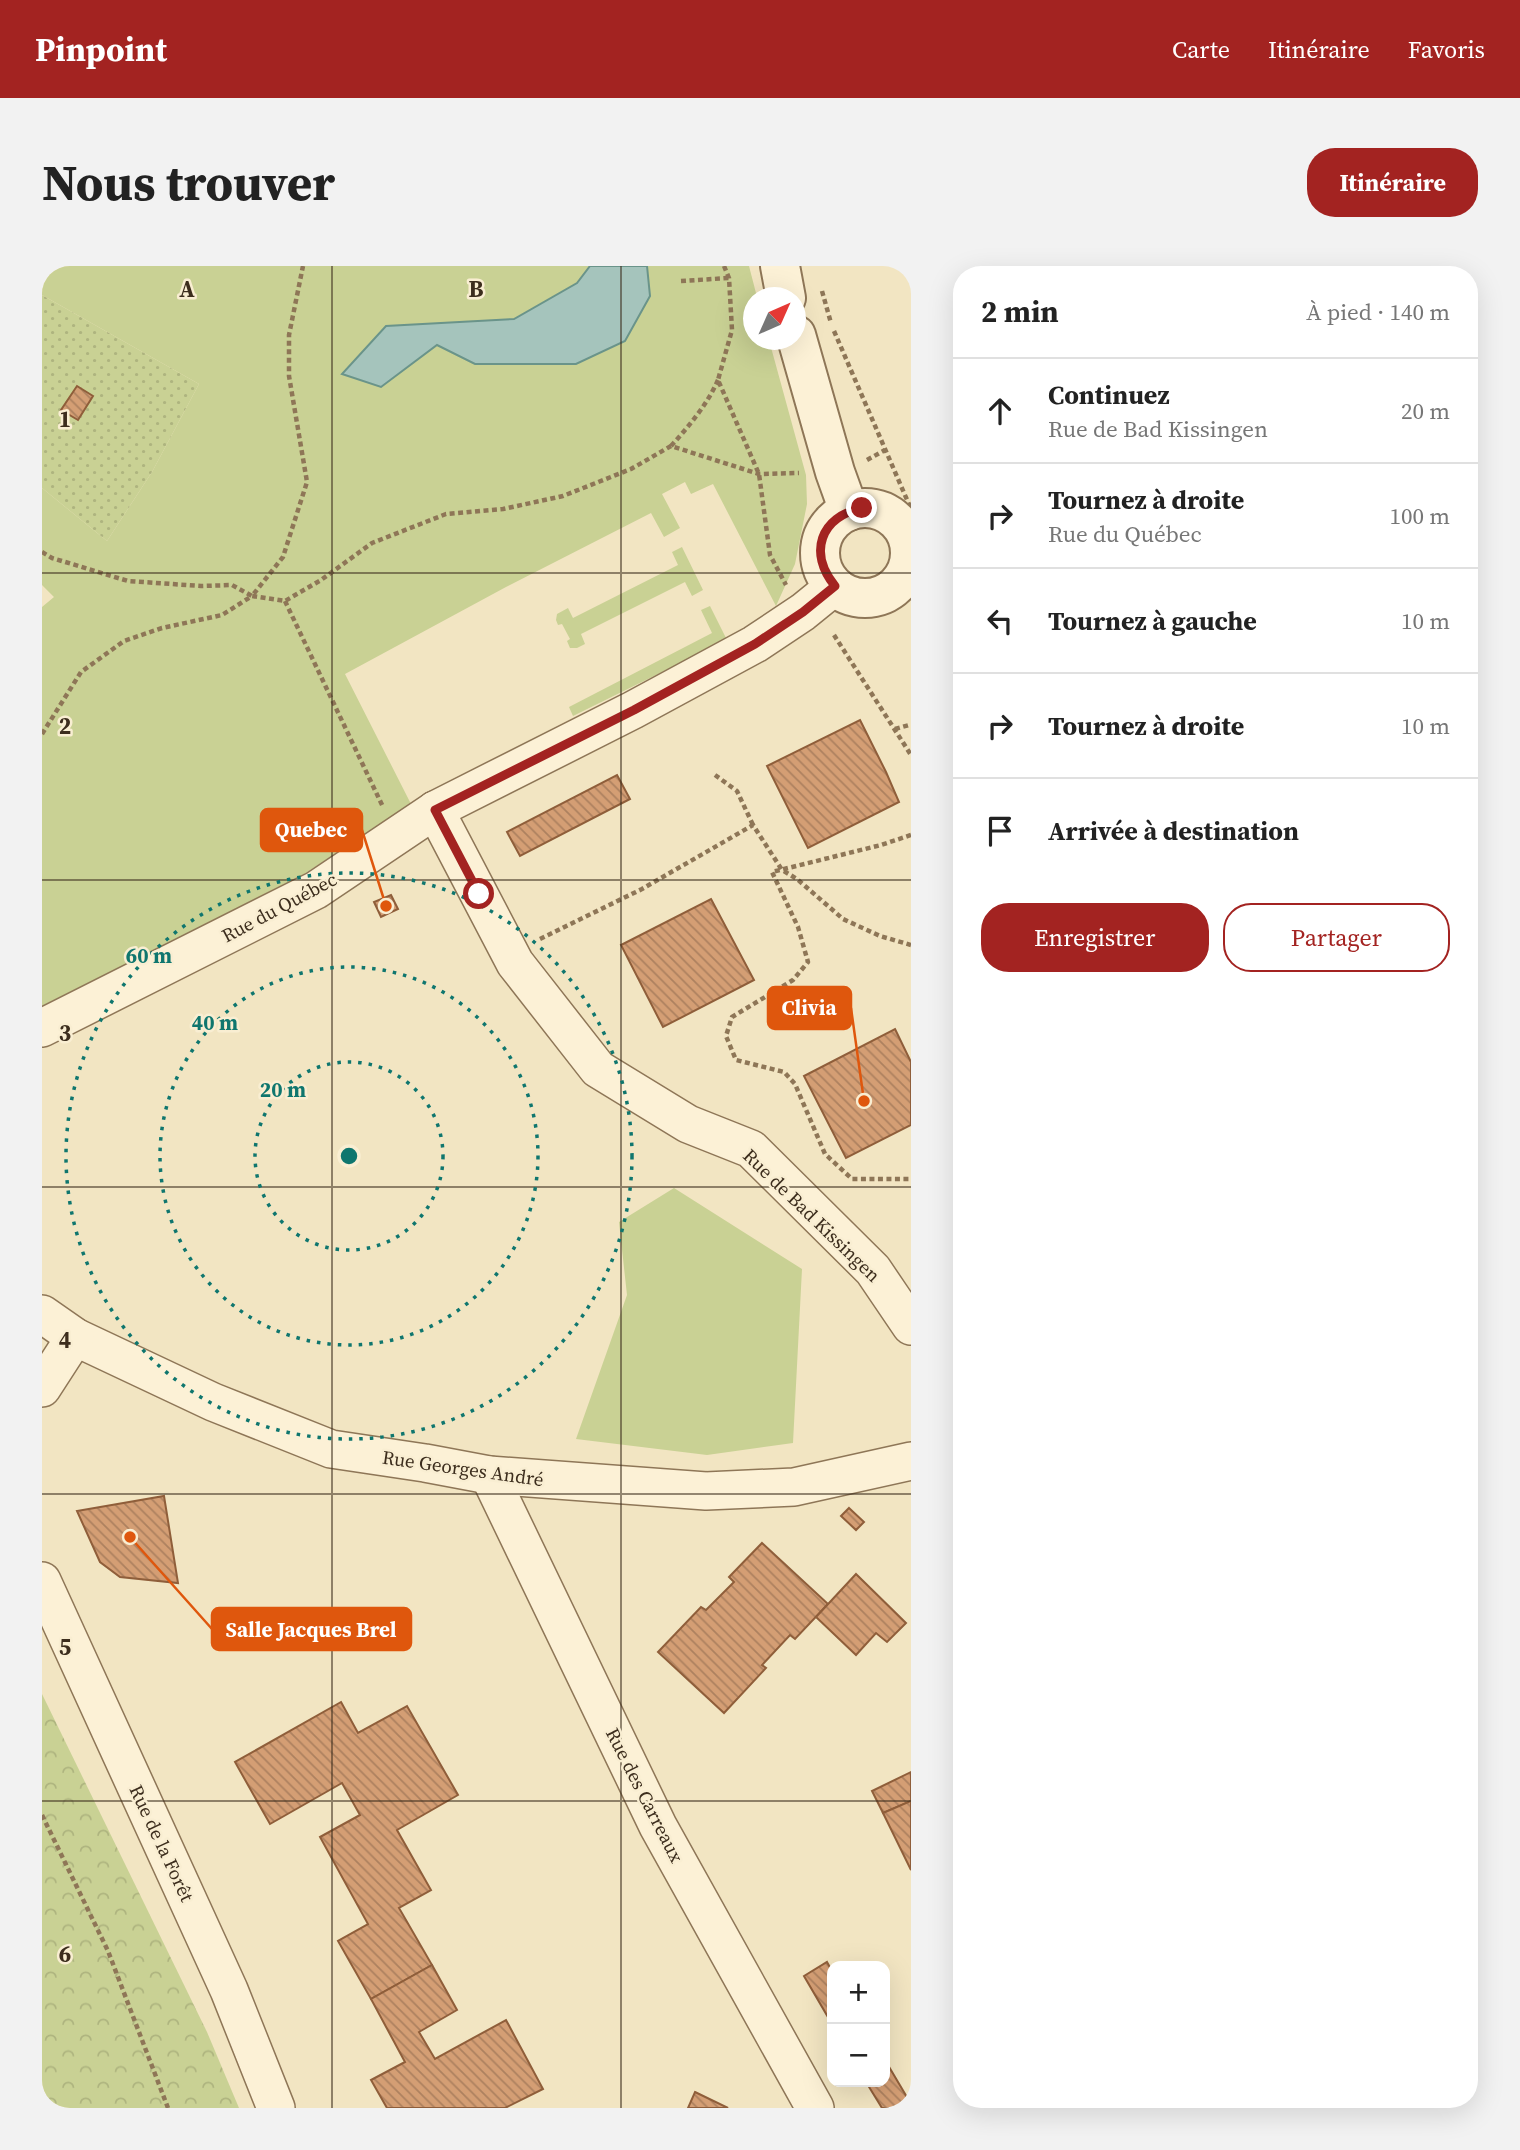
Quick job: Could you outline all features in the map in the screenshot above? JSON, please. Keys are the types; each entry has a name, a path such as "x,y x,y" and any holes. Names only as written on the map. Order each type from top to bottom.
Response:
{"street":[{"path":"780,266 784,287"},
{"path":"800,350 835,472 849,511"},
{"path":"875,509 898,522 910,547 904,591 867,597 850,595 835,586 825,575 821,545 826,530 836,519 849,511 875,509"},
{"name":"Rue du Québec","path":"42,1028 316,890 435,810 634,710 755,644 803,612 835,586"},
{"name":"Rue de Bad Kissingen","path":"435,810 510,954 598,1069 688,1124 751,1149 873,1270 911,1326"},
{"name":"Rue Georges André","path":"42,1314 75,1337 213,1402 331,1449 489,1475 706,1491 794,1486 911,1461"},
{"path":"42,1388 75,1337"},
{"name":"Rue des Carreaux","path":"489,1475 659,1826 815,2108"},
{"name":"Rue de la Forêt","path":"42,1581 229,1990 276,2108"}],"path":[{"path":"42,734 81,672 124,641 163,628 222,615 252,596 283,557 307,482 289,376 289,335 303,266"},
{"path":"42,552 52,558 128,581 201,586 232,584 252,596 285,601 321,580 372,543 446,514 503,509 563,496 631,468 671,446 713,393 732,330 729,278 724,266"},
{"path":"681,281 729,278"},
{"path":"822,289 831,324 911,509"},
{"path":"718,380 759,474 770,555 788,589"},
{"path":"671,446 759,474 804,473"},
{"path":"858,465 885,450"},
{"path":"285,601 397,836"},
{"path":"834,635 911,755"},
{"path":"895,729 909,725"},
{"path":"715,775 737,791 753,825 782,870 797,879 843,919 880,936 911,945"},
{"path":"510,954 642,889 753,825"},
{"path":"911,835 772,872 798,927 808,962 793,980 732,1017 726,1036 736,1060 784,1072 795,1084 825,1154 852,1179 911,1179"},
{"path":"42,1815 108,1951 168,2108"}],"green space":[{"path":"46,266 749,266 754,287 743,287 743,350 772,350 806,475 807,504 795,564 776,606 713,484 691,494 685,482 662,494 680,528 664,537 651,513 345,674 411,804 301,876 42,1006 42,607 54,597 42,585 42,488 107,541 152,472 199,384 42,295"},
{"path":"42,295 199,384 152,472 107,541 42,488"},
{"path":"682,547 703,590 692,596 685,582 581,634 585,644 570,648 567,641 570,639 562,624 558,625 557,614 568,608 573,618 678,565 672,552"},
{"path":"710,606 727,640 573,716 569,707 712,633 701,610"},
{"path":"674,1188 802,1269 793,1443 707,1455 576,1439 627,1295 619,1222"},
{"path":"42,1694 207,2032 239,2108 42,2108"}],"water":[{"path":"590,266 647,266 650,296 625,341 576,364 475,364 437,345 381,387 342,374 386,326 514,319 577,283"}],"building":[{"path":"77,386 93,396 78,420 61,410"},
{"path":"860,720 899,802 808,848 767,766"},
{"path":"617,775 630,799 520,856 507,832"},
{"path":"391,895 398,909 381,917 374,902"},
{"path":"711,899 754,980 663,1027 621,945"},
{"path":"895,1029 911,1062 911,1125 846,1158 804,1076"},
{"path":"164,1496 178,1583 120,1577 100,1562 77,1511"},
{"path":"849,1508 864,1522 856,1530 841,1516"},
{"path":"762,1543 828,1604 795,1639 790,1635 762,1665 766,1668 724,1713 658,1652 701,1607 706,1610 734,1582 729,1577"},
{"path":"856,1574 906,1623 887,1642 876,1633 856,1655 816,1617"},
{"path":"341,1702 358,1733 407,1706 458,1795 397,1830 431,1890 399,1908 432,1965 371,1999 338,1941 368,1924 320,1837 360,1815 342,1783 270,1824 235,1762"},
{"path":"911,1772 911,1801 883,1813 872,1791"},
{"path":"911,1801 911,1870 883,1813"},
{"path":"827,1962 827,2015 804,1976"},
{"path":"432,1965 457,2010 419,2032 435,2059 506,2020 543,2089 505,2108 387,2108 371,2080 405,2062 371,1999"},
{"path":"890,2068 911,2108 882,2108 869,2087 890,2087"},
{"path":"695,2092 728,2108 688,2108"}],"place":[{"name":"Quebec","path":"386,906"},
{"name":"Clivia","path":"864,1101"},
{"name":"Salle Jacques Brel","path":"130,1537"}],"route":[{"path":"479,894 435,810 634,710 755,644 803,612 835,586 825,575 821,560 821,545 826,530 836,519 849,511 862,508"}]}
